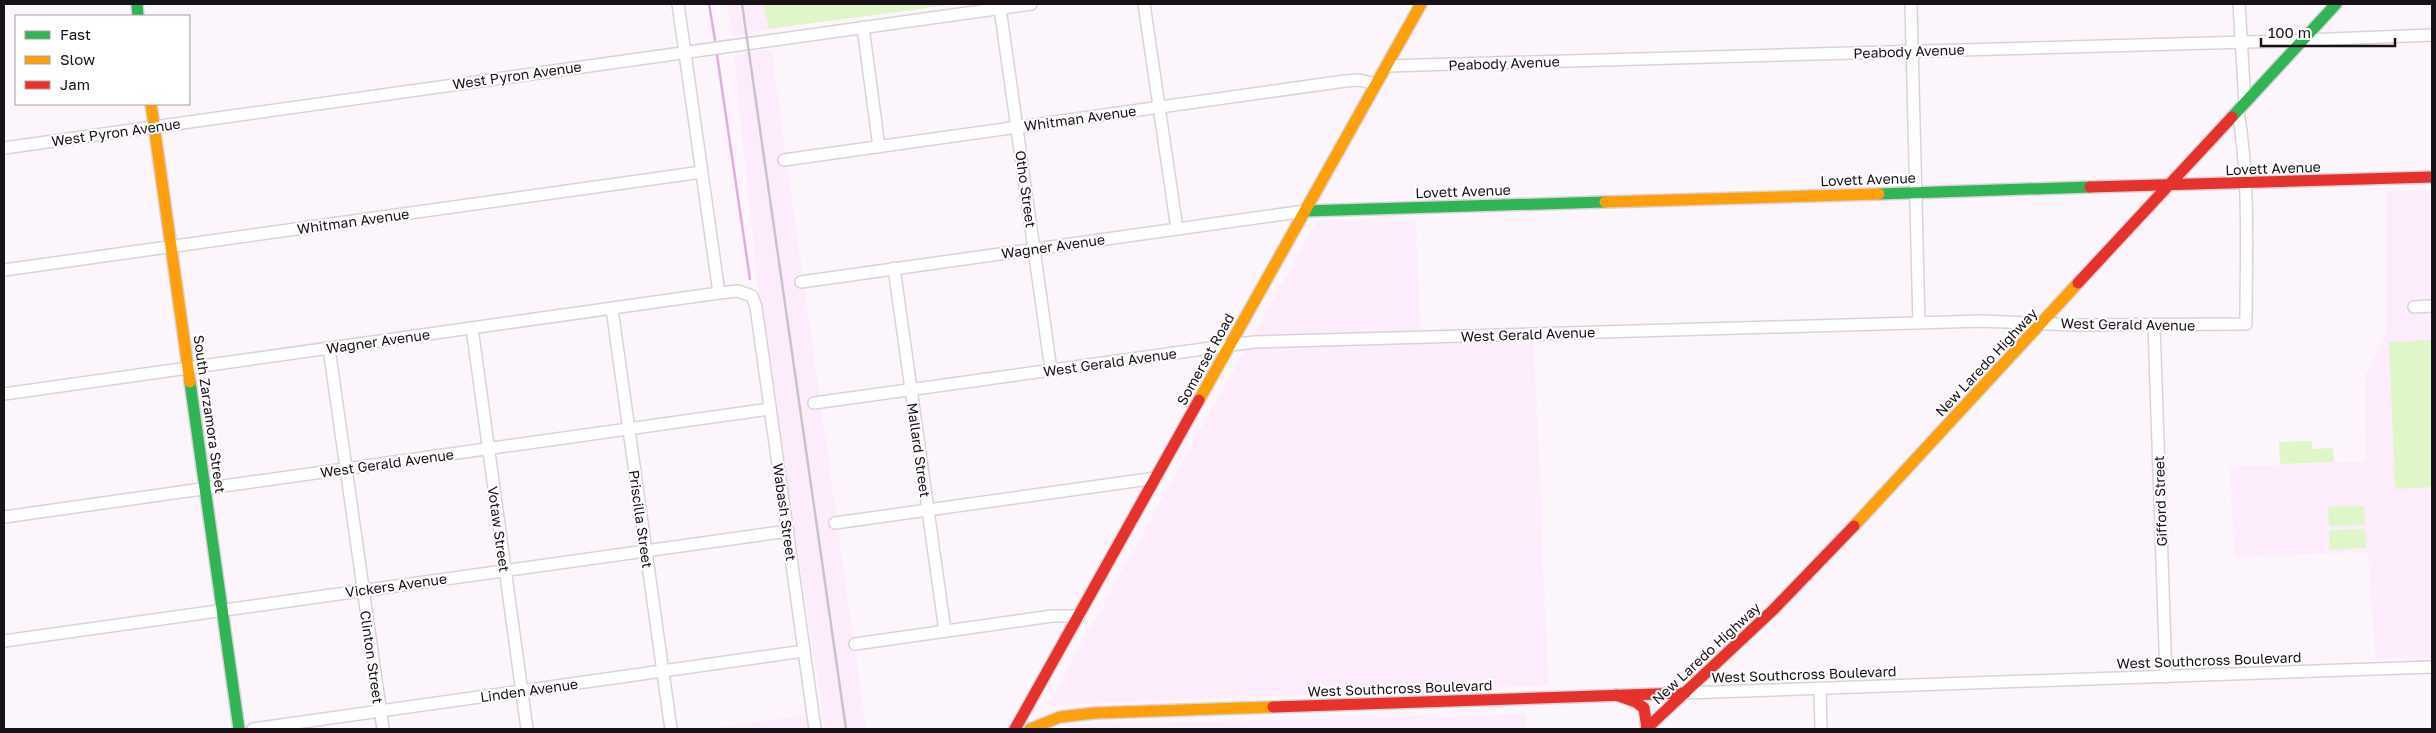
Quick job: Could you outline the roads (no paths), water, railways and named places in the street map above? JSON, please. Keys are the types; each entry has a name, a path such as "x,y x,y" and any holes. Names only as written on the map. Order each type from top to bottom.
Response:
{"main road":[{"name":"Somerset Road","path":"1016,729 1420,4"},
{"name":"New Laredo Highway","path":"1647,729 1773,610 1864,516 2336,4"},
{"name":"South Zarzamora Street","path":"151,105 239,729"},
{"name":"Lovett Avenue","path":"1305,211 2432,178"},
{"name":"West Southcross Boulevard","path":"1030,729 1060,717 1095,713 1685,693"},
{"path":"1616,696 1643,706 1647,712 1647,729"}],"street":[{"path":"678,4 719,293"},
{"name":"West Pyron Avenue","path":"4,148 1031,4"},
{"path":"1144,4 1176,229"},
{"path":"1911,4 1919,323"},
{"path":"2239,4 2245,183"},
{"name":"Otho Street","path":"1000,8 1051,370"},
{"path":"863,27 879,146"},
{"name":"Peabody Avenue","path":"1386,66 2432,35"},
{"name":"Whitman Avenue","path":"784,160 1345,81 1359,80 1376,84"},
{"name":"Whitman Avenue","path":"4,270 702,172"},
{"name":"West Gerald Avenue","path":"814,403 1230,345 1264,342 1982,321 2154,326 2246,324 2245,183"},
{"name":"Wagner Avenue","path":"801,282 1305,211"},
{"name":"Mallard Street","path":"894,268 945,632"},
{"name":"Wagner Avenue","path":"4,394 719,293 738,291 752,296"},
{"name":"Wabash Street","path":"752,296 756,307 815,729"},
{"path":"2414,307 2432,306"},
{"name":"Priscilla Street","path":"612,308 671,729"},
{"name":"Gifford Street","path":"2154,326 2166,677"},
{"name":"Votaw Street","path":"472,328 527,729"},
{"name":"Clinton Street","path":"329,348 382,729"},
{"name":"West Gerald Avenue","path":"4,518 769,409"},
{"path":"836,523 1156,478"},
{"name":"Vickers Avenue","path":"4,641 223,611 363,589 788,531"},
{"path":"855,644 1052,616 1079,616"},
{"name":"Linden Avenue","path":"253,729 804,651"},
{"name":"West Southcross Boulevard","path":"1685,693 2432,667"},
{"path":"1820,689 1822,729"}],"waterway":[{"path":"709,4 715,40"},
{"path":"717,55 750,279"}],"railway":[{"path":"742,4 846,729"}]}
